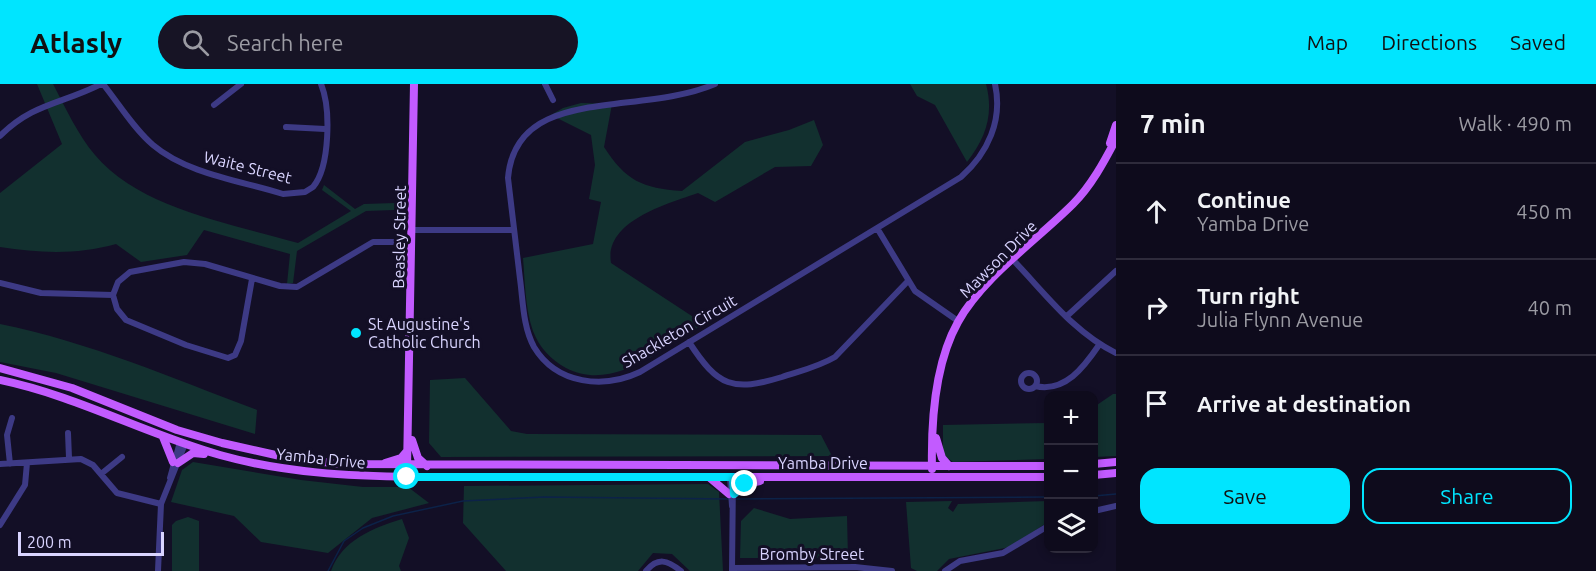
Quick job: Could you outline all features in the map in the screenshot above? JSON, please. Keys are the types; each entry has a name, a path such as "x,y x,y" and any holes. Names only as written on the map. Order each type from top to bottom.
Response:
{"main road":[{"name":"Beasley Street","path":"409,466 407,451 410,426 414,84"},
{"name":"Mawson Drive","path":"1102,164 1116,125"},
{"name":"Mawson Drive","path":"934,466 932,453 938,375 948,342 958,321 987,285 1075,202 1102,164 1116,139"},
{"name":"Yamba Drive","path":"0,368 72,388 186,433 289,458 372,466 1044,466"},
{"name":"Yamba Drive","path":"0,380 69,399 163,436 220,455 320,473 409,477 1044,477"},
{"name":"Mawson Drive","path":"934,466 935,423"},
{"name":"Beasley Street","path":"409,466 412,440 410,426"},
{"path":"182,443 186,433"},
{"path":"163,436 175,463 193,453 220,455"},
{"path":"936,438 939,452 949,466"},
{"path":"412,440 418,458 428,466"},
{"path":"372,466 400,458 407,451"},
{"path":"896,466 921,460 932,453"},
{"path":"1098,464 1116,462"},
{"path":"409,466 409,477"},
{"path":"693,466 725,470 731,476 742,466"},
{"path":"934,466 934,476"},
{"path":"1098,475 1116,473"},
{"path":"709,477 732,494 745,484 773,477"}],"street":[{"name":"Waite Street","path":"102,84 144,136 163,153 191,166 283,194 305,192 319,181 326,162 325,98 321,84"},
{"path":"0,136 23,115 34,109 102,84"},
{"path":"214,105 241,84"},
{"path":"545,84 550,102 561,98"},
{"path":"611,95 654,96 705,89 715,84"},
{"name":"Shackleton Circuit","path":"519,131 509,162 508,178 528,331 534,347 545,360 576,380 592,383 623,380 961,177 972,167 996,124 998,109 995,84"},
{"path":"286,127 325,129"},
{"path":"877,228 908,281 921,297 958,321"},
{"path":"412,230 514,230"},
{"path":"252,279 241,341 235,355 228,358 186,345 126,320 117,309 113,295 118,282 130,272 184,262 205,264 280,286 297,287 367,245 382,241 412,242"},
{"path":"1013,260 1067,316 1099,345 1116,353"},
{"path":"1067,316 1116,271"},
{"path":"689,342 699,357 719,378 736,386 757,385 823,364 835,357 908,281"},
{"path":"0,283 41,293 113,295"},
{"path":"1035,386 1046,388 1067,380 1088,362 1099,345"},
{"path":"10,464 7,435 12,418"},
{"path":"68,433 69,458"},
{"path":"160,571 161,506 182,443"},
{"path":"101,474 122,457"},
{"path":"0,464 69,458 88,461 117,493 161,506"},
{"path":"0,525 25,485 27,462"},
{"path":"731,476 732,569"},
{"path":"1098,510 1116,506"},
{"path":"945,571 960,561 1003,553 1044,528"},
{"path":"646,571 654,562 663,560 671,562 681,571"},
{"name":"Bromby Street","path":"732,569 892,571"}],"green space":[{"path":"37,84 53,84 83,139 114,174 162,202 189,212 298,243 351,211 322,190 324,185 355,209 364,204 395,203 394,210 366,211 297,251 293,283 287,284 290,254 204,230 187,255 141,262 116,244 87,250 58,252 0,247 0,193 62,144"},
{"path":"910,84 986,84 989,105 987,125 979,144 967,162 935,105 917,96"},
{"path":"581,103 612,104 604,147 628,175 636,181 656,188 682,191 745,142 789,130 814,120 823,145 811,166 775,167 715,202 698,193 655,209 627,225 617,236 611,248 611,263 704,324 638,364 602,375 584,374 566,368 546,353 533,331 528,313 525,285 523,258 593,244 601,202 589,199 595,165 591,135 551,115 563,108"},
{"path":"0,324 98,351 257,410 255,434 56,373 0,362"},
{"path":"465,378 511,431 527,434 821,435 832,456 441,457 429,443 430,380"},
{"path":"1116,394 1116,456 1098,457 1098,404"},
{"path":"1044,423 1044,459 953,462 943,455 943,425"},
{"path":"193,462 301,480 363,487 408,487 429,503 372,518 328,553 261,542 234,516 171,502 182,470"},
{"path":"708,484 719,492 723,571 690,571 672,554 653,553 638,571 506,571 463,523 464,486"},
{"path":"952,501 948,508 953,512 958,504 1044,501 1044,525 1010,547 949,559 937,571 917,571 911,568 906,502"},
{"path":"754,508 790,519 847,516 848,558 740,558 741,521"},
{"path":"188,517 199,521 199,571 172,571 172,525"},
{"path":"402,519 409,538 399,566 401,571 331,571 336,560 351,543 370,531"}],"waterway":[{"path":"1098,496 1116,494"},
{"path":"328,571 344,541 363,528 393,516 463,501 544,497 730,499"},
{"path":"735,499 1044,497"}],"place":[{"name":"St Augustine's Catholic Church","path":"356,333"}],"route":[{"path":"407,477 733,477 734,494 745,484"}]}
